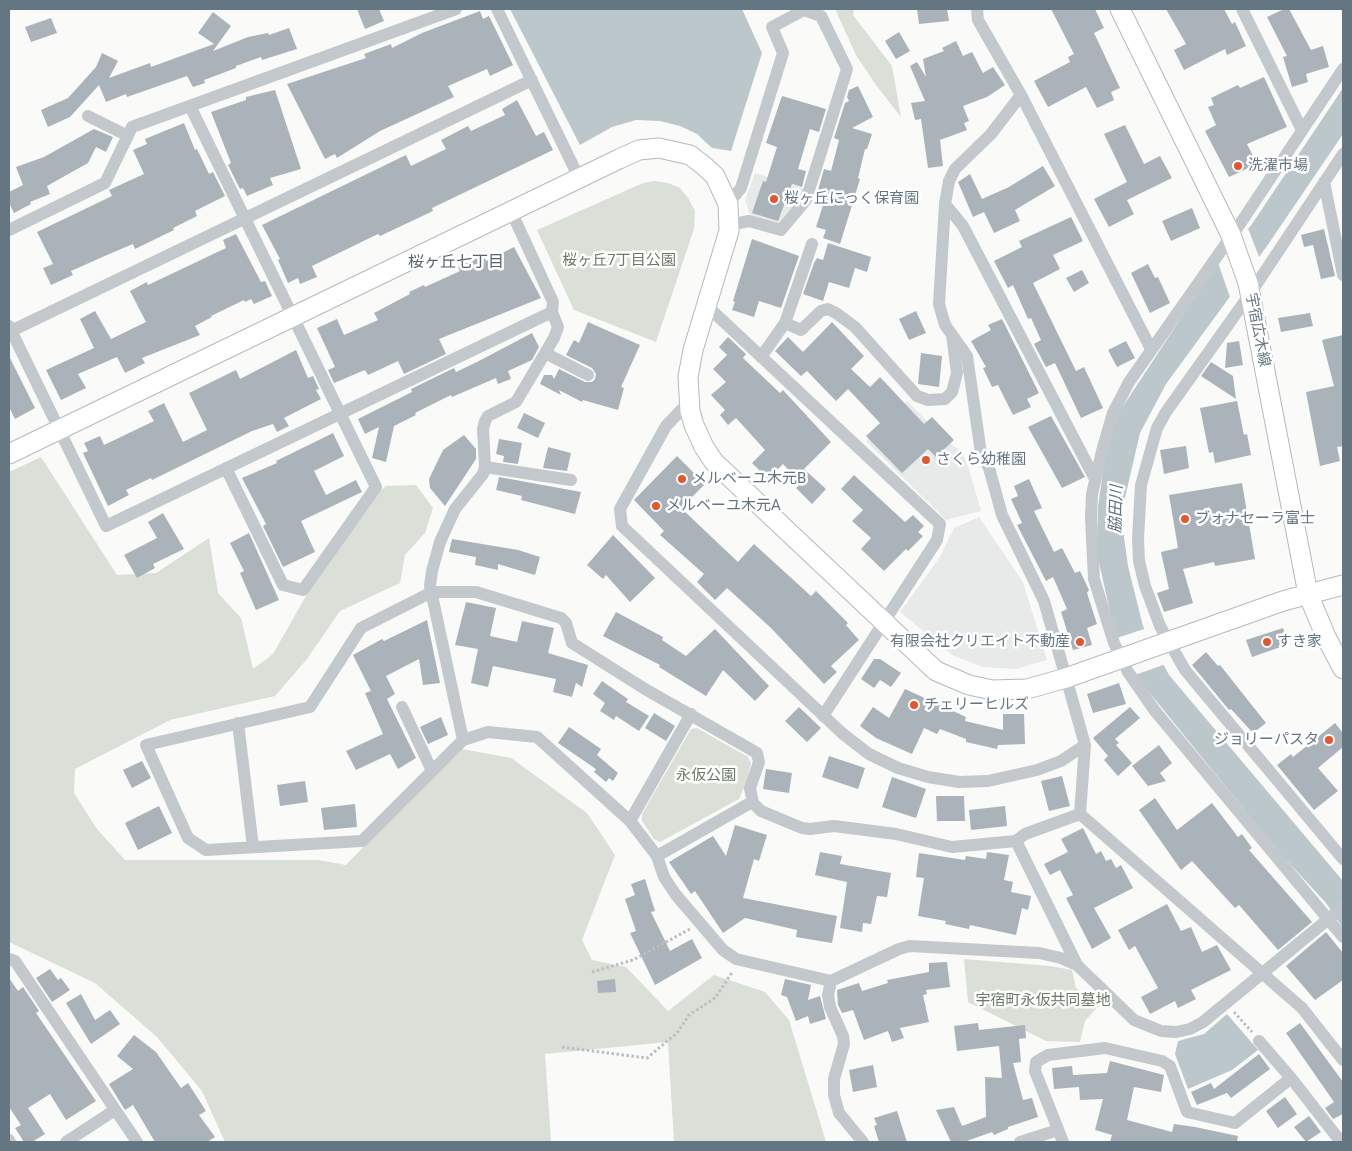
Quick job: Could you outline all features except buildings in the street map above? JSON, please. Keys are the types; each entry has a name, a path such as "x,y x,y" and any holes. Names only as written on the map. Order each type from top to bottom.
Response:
{"street":[{"path":"9,230 105,183 132,127 441,11 456,9"},
{"path":"497,9 579,178"},
{"path":"977,9 978,20 1021,95 1151,349"},
{"name":"宇宿広木線","path":"1120,9 1232,238 1249,289 1308,594 1326,637 1343,669"},
{"path":"1242,9 1302,130"},
{"path":"728,204 741,188 783,53 772,27 804,10 822,16 847,69 806,200 781,230 749,221 729,225"},
{"path":"1343,68 1232,238 1129,382 1113,413 1095,479 1091,517 1094,579 1105,617 1138,689 1330,918 1343,937"},
{"path":"532,80 10,329 106,526 552,312"},
{"path":"1021,95 991,134 954,169 949,181 945,204 939,304 945,325 967,356 981,453 989,468 1002,515 1038,586 1085,745 1080,814"},
{"path":"190,106 376,487 303,590 283,585 226,468"},
{"path":"88,116 128,136"},
{"path":"9,454 579,178 639,150 659,148 676,150 690,155 715,176 728,204 729,225 688,377 689,402 694,425 714,462 883,624 936,671 968,685 992,690 1010,691 1027,689 1066,678 1308,594 1343,585"},
{"path":"1343,154 1249,289 1157,428 1141,485 1139,561 1145,586 1166,642 1185,670 1343,859"},
{"path":"1324,182 1343,275"},
{"path":"945,204 963,226 1095,479"},
{"path":"463,740 430,586 432,571 446,527 455,509 483,474 485,466 483,429 485,421 488,416 516,402 558,328 552,312 553,302 511,211"},
{"path":"761,357 785,323 812,244"},
{"path":"707,306 940,524 937,540 823,716"},
{"path":"785,323 801,330 821,311 828,309 836,312 855,327 917,396 938,401 945,399 952,392 955,384 957,373 952,335"},
{"path":"545,353 588,375"},
{"path":"689,402 666,426 620,509 622,526 842,734 869,754 898,768 928,777 959,782 988,781 1037,770 1061,761 1085,745"},
{"path":"485,466 571,480"},
{"path":"1077,965 1061,958 1039,954 910,946 899,949 831,981 736,959 723,950 699,924 664,877 657,856 630,821 537,737 488,732 463,740 362,841 206,850 188,838 146,745 310,707 361,628 432,592 476,592 561,618 566,623 572,643 645,689 757,753 759,762 750,788 752,802 761,810 810,829 834,826 896,834 952,847 1016,841 1024,834 1080,814"},
{"path":"402,707 432,771"},
{"path":"630,821 691,714"},
{"path":"238,723 253,847"},
{"path":"657,856 752,802"},
{"path":"1080,814 1302,1008 1343,1060"},
{"path":"1016,841 1077,965 1134,1020 1161,1031 1176,1032 1190,1029 1203,1022 1343,907"},
{"path":"9,959 15,961 137,1142"},
{"path":"831,981 828,995 830,1007 843,1036 844,1044 834,1079 834,1095 839,1113 863,1142"},
{"path":"1259,1041 1291,1078 1341,1142"},
{"path":"1064,1142 1035,1071 1036,1062 1048,1055 1105,1048 1162,1061 1170,1066 1187,1112 1235,1123 1291,1078"},
{"path":"66,1142 115,1110"},
{"path":"1020,1142 1058,1130"}],"path":[{"path":"592,972 633,960 699,924"},
{"path":"562,1047 647,1058 676,1033 689,1015 715,998 737,966 736,959"},
{"path":"1226,1002 1259,1041"}],"shaded area":[{"name":"桜ヶ丘にっく保育園","path":"755,173 805,189 803,197 780,225 750,215 745,200"},
{"name":"さくら幼稚園","path":"907,401 949,443 962,451 981,511 946,520 866,441"},
{"path":"979,517 1023,582 1047,660 1016,669 983,667 952,655 900,612 940,557 954,528"}],"green space":[{"path":"835,9 854,9 853,15 892,66 901,117 856,55"},
{"name":"桜ヶ丘7丁目公園","path":"654,181 668,183 680,188 695,211 694,229 656,342 574,310 537,230 643,183"},
{"path":"41,457 117,575 156,573 209,538 218,593 241,618 253,669 273,654 351,517 386,486 416,485 433,508 425,533 405,555 400,583 340,611 307,659 275,696 170,720 75,769 74,793 97,829 125,860 318,860 346,865 409,799 462,749 511,758 587,813 615,855 582,940 592,960 626,967 668,1011 714,975 765,992 789,1020 826,1142 674,1142 668,1042 545,1054 551,1142 225,1142 202,1091 157,1037 95,983 9,942 9,472"},
{"name":"永仮公園","path":"697,728 748,757 751,763 746,783 739,799 660,842 654,839 642,821 642,814 691,729"},
{"name":"宇宿町永仮共同墓地","path":"964,959 1050,966 1072,970 1076,988 1100,1004 1085,1021 1080,1042 1046,1041 968,1002"}],"water":[{"path":"510,9 742,9 762,53 731,151 712,148 697,134 680,126 660,121 636,120 612,127 580,145"},
{"name":"脇田川","path":"1343,88 1343,134 1267,246 1166,384 1140,433 1121,515 1128,566 1143,626 1169,675 1343,881 1343,928 1326,903 1278,851 1140,681 1115,633 1097,554 1098,507 1103,471 1116,417 1208,277 1252,224"},
{"path":"1227,1014 1258,1050 1232,1070 1188,1089 1175,1054 1178,1041 1204,1034"}],"pier":[{"path":"1247,226 1260,259 1231,300 1218,263"},
{"path":"1147,628 1166,664 1135,675 1117,638"}],"place":[{"name":"洗濯市場","path":"1238,166"},
{"name":"桜ヶ丘にっく保育園","path":"774,199"},
{"name":"さくら幼稚園","path":"926,460"},
{"name":"メルベーユ木元B","path":"682,479"},
{"name":"メルベーユ木元A","path":"656,506"},
{"name":"ブォナセーラ富士","path":"1185,519"},
{"name":"有限会社クリエイト不動産","path":"1080,642"},
{"name":"すき家","path":"1267,642"},
{"name":"チェリーヒルズ","path":"914,705"},
{"name":"ジョリーパスタ","path":"1329,740"}],"district":[{"name":"桜ヶ丘七丁目","path":"456,263"}]}
